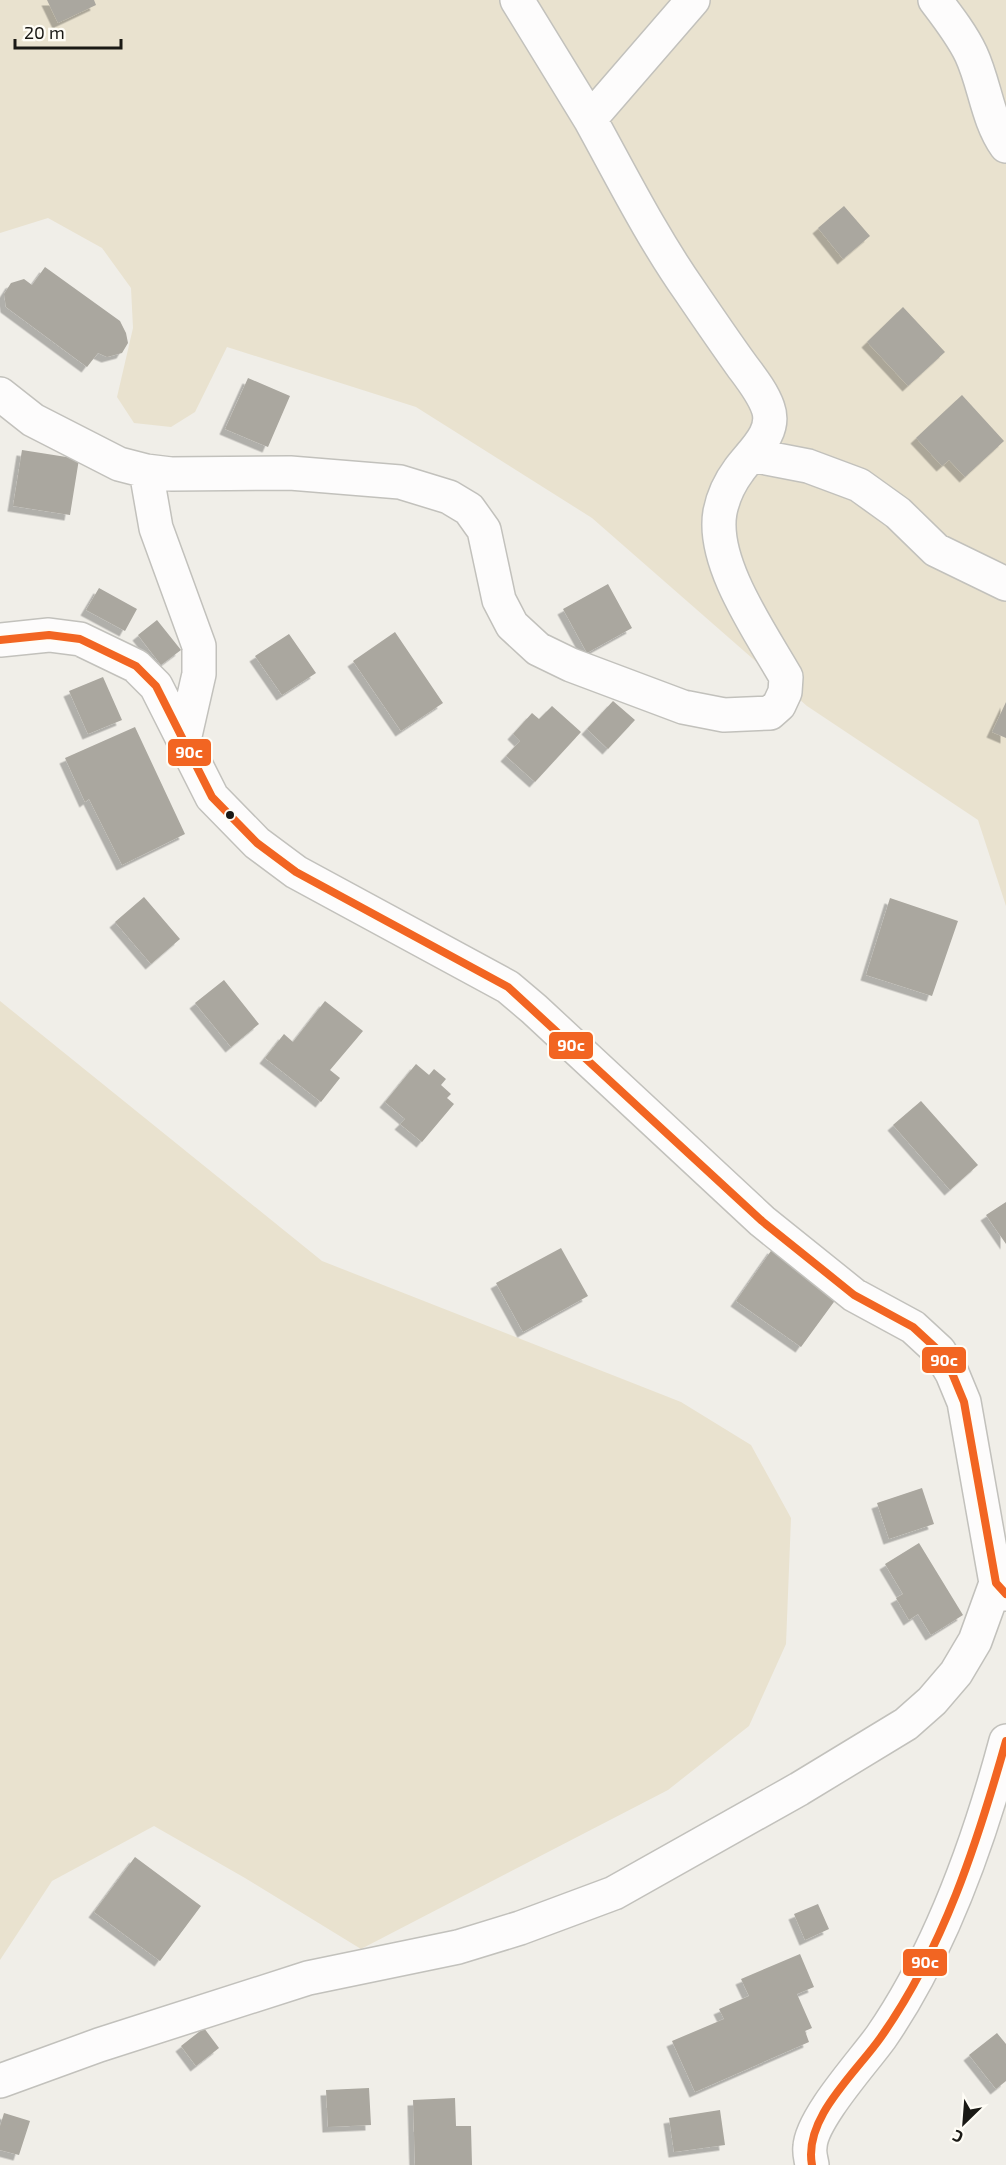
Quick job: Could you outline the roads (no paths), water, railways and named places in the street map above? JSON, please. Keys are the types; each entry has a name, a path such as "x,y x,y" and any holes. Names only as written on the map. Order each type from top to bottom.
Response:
{"street":[{"path":"0,394 33,420 119,464 146,471 171,474 290,473 400,482 449,496 469,509 484,530 499,600 512,625 538,649 571,665 683,707 724,714 770,713 779,705 785,692 786,677 739,597 720,542 720,512 727,491 738,471 766,434 770,420 769,408 678,272 590,119 517,0"},
{"path":"590,119 693,0"},
{"path":"935,0 971,54 993,120 1006,146"},
{"path":"751,455 808,466 859,486 898,513 936,550 1006,584"},
{"path":"146,471 156,528 199,646 199,674 184,740"},
{"path":"0,640 49,635 80,639 136,666 156,686 212,797 257,843 296,872 508,987 762,1221 854,1295 913,1327 939,1351 952,1373 964,1402 1001,1589 956,1673 932,1701 906,1724 799,1789 614,1893 520,1928 458,1947 308,1978 99,2045 0,2081"},
{"path":"812,2165 810,2146 819,2121 882,2035 926,1960 956,1895 1006,1741"}]}
